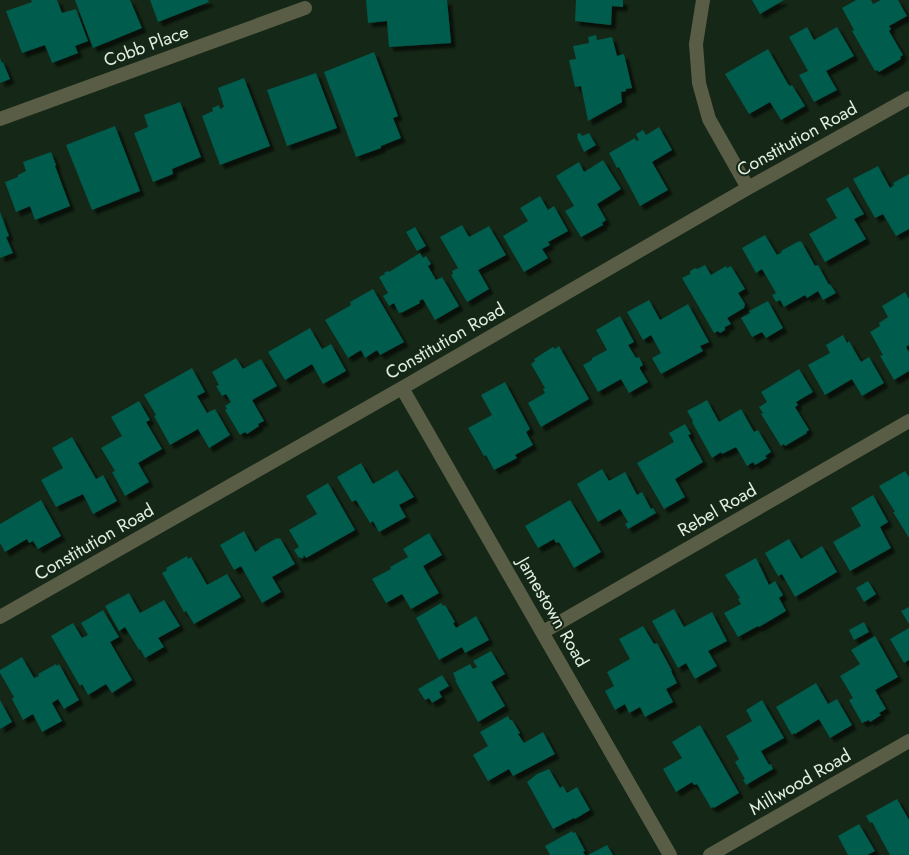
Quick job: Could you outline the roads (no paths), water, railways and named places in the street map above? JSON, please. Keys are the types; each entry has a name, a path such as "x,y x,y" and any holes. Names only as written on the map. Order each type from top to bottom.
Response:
{"street":[{"path":"703,0 696,44 699,83 709,119 748,188"},
{"name":"Cobb Place","path":"0,119 305,8"},
{"name":"Constitution Road","path":"0,617 748,188 909,98"},
{"name":"Jamestown Road","path":"402,388 670,855"},
{"name":"Rebel Road","path":"543,632 909,421"},
{"name":"Millwood Road","path":"710,855 909,741"}]}
